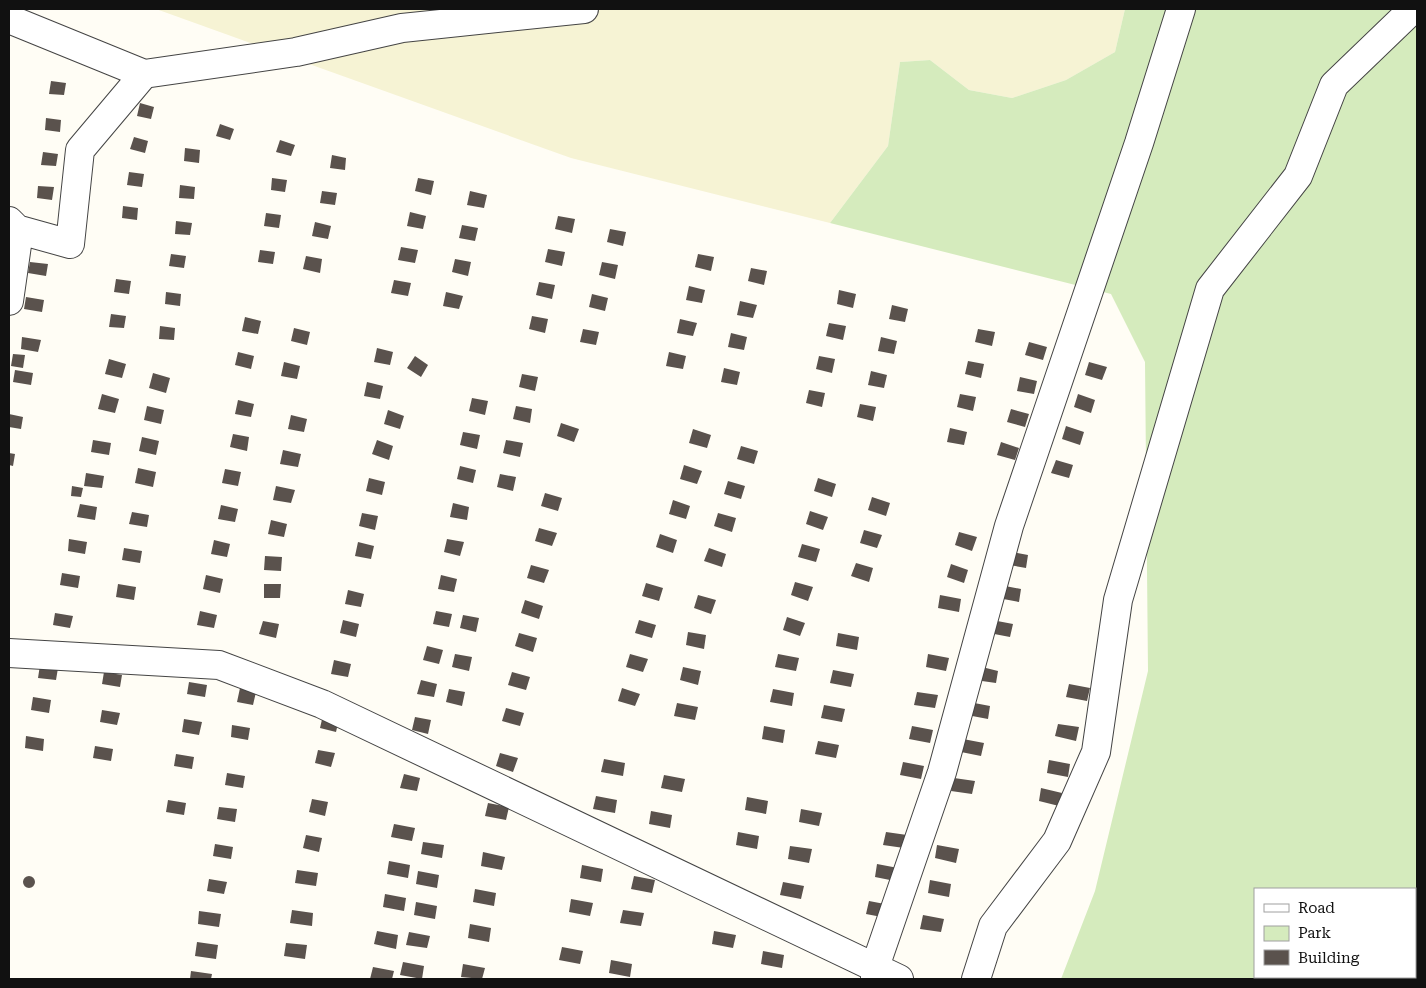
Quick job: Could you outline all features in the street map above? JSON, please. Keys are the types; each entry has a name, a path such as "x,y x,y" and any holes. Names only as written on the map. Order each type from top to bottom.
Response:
{"street":[{"path":"9,19 144,74 296,52 402,28 584,9"},
{"path":"875,973 942,772 1009,526 1181,9"},
{"path":"976,979 994,926 1057,840 1096,752 1118,600 1210,289 1298,176 1334,85 1413,9"},
{"path":"9,301 12,227 70,244 80,150 144,74"},
{"path":"9,653 220,665 322,704 875,973 899,979"}],"shaded area":[{"path":"156,9 1125,9 1115,52 1066,80 1012,98 969,90 930,60 900,62 888,146 830,223 571,158"}],"green space":[{"path":"1125,9 1417,9 1417,979 1061,979 1095,891 1148,671 1145,362 1111,294 830,223 888,146 900,62 930,60 969,90 1012,98 1066,80 1115,52"}],"building":[{"path":"51,81 66,83 64,95 49,94"},
{"path":"140,103 154,107 151,119 137,116"},
{"path":"46,118 61,120 60,132 45,130"},
{"path":"220,124 234,129 230,140 216,136"},
{"path":"134,137 148,141 145,153 130,149"},
{"path":"280,140 295,145 291,156 276,152"},
{"path":"185,148 200,150 199,163 184,161"},
{"path":"43,152 58,154 56,166 41,165"},
{"path":"332,155 346,158 345,170 330,168"},
{"path":"129,172 144,174 142,187 127,185"},
{"path":"272,178 287,180 285,192 271,190"},
{"path":"418,178 434,181 431,195 415,191"},
{"path":"180,185 195,187 194,199 179,198"},
{"path":"38,186 54,187 52,200 37,198"},
{"path":"322,191 337,193 335,205 320,203"},
{"path":"470,191 487,195 484,208 467,205"},
{"path":"123,206 138,208 137,220 122,218"},
{"path":"410,212 426,216 423,229 407,226"},
{"path":"266,213 281,215 279,228 264,226"},
{"path":"558,216 575,219 572,233 555,229"},
{"path":"176,221 192,223 190,235 175,234"},
{"path":"315,222 331,226 328,239 312,236"},
{"path":"462,225 478,228 475,241 459,238"},
{"path":"610,229 626,232 623,246 607,242"},
{"path":"401,247 418,250 415,263 398,260"},
{"path":"548,249 565,252 562,266 545,262"},
{"path":"260,250 275,252 273,264 258,262"},
{"path":"171,254 186,256 184,268 169,266"},
{"path":"698,254 714,257 711,271 695,267"},
{"path":"306,256 322,259 320,273 303,269"},
{"path":"455,259 471,262 468,276 452,272"},
{"path":"30,262 48,264 46,276 28,273"},
{"path":"602,262 618,265 615,279 599,275"},
{"path":"751,268 767,271 764,285 748,281"},
{"path":"116,279 131,281 129,294 114,292"},
{"path":"394,280 411,283 408,296 391,293"},
{"path":"539,282 555,285 552,299 536,295"},
{"path":"689,286 705,290 702,303 686,300"},
{"path":"839,290 856,294 853,308 837,304"},
{"path":"166,292 181,294 180,306 165,304"},
{"path":"446,292 463,296 459,309 443,306"},
{"path":"592,294 608,298 605,311 589,307"},
{"path":"26,297 44,300 42,312 24,309"},
{"path":"740,301 757,305 753,318 737,315"},
{"path":"892,305 908,309 905,322 889,319"},
{"path":"111,314 126,316 124,328 109,327"},
{"path":"532,316 548,319 545,333 529,329"},
{"path":"245,317 261,321 258,334 242,331"},
{"path":"680,319 697,323 693,336 677,333"},
{"path":"829,323 846,326 843,340 826,336"},
{"path":"160,326 175,328 174,340 159,339"},
{"path":"294,328 310,332 307,345 291,341"},
{"path":"583,329 599,332 596,345 580,342"},
{"path":"978,329 995,332 992,346 975,342"},
{"path":"731,333 747,337 744,350 728,347"},
{"path":"22,337 41,340 38,352 21,349"},
{"path":"881,337 897,341 894,354 878,351"},
{"path":"1029,342 1047,347 1043,360 1025,355"},
{"path":"377,348 393,352 390,365 374,362"},
{"path":"238,352 254,356 251,369 235,365"},
{"path":"669,352 686,356 683,369 666,366"},
{"path":"13,354 25,355 23,368 11,366"},
{"path":"415,356 428,365 421,377 407,368"},
{"path":"819,356 835,359 832,373 816,369"},
{"path":"109,359 126,364 122,378 105,374"},
{"path":"968,361 984,364 981,378 965,374"},
{"path":"284,362 300,366 297,379 281,376"},
{"path":"1089,362 1107,367 1102,380 1085,375"},
{"path":"724,368 740,372 737,385 721,382"},
{"path":"15,370 33,373 31,385 13,382"},
{"path":"871,371 887,375 884,388 868,385"},
{"path":"153,373 170,378 166,393 149,388"},
{"path":"522,374 538,377 535,391 519,387"},
{"path":"1020,377 1037,381 1034,394 1017,391"},
{"path":"367,382 383,386 380,399 364,396"},
{"path":"809,390 825,393 822,407 806,403"},
{"path":"102,394 119,399 115,413 98,409"},
{"path":"960,394 976,397 973,411 957,407"},
{"path":"1078,394 1095,400 1091,413 1074,407"},
{"path":"472,398 488,401 485,415 469,411"},
{"path":"238,400 254,404 251,417 235,414"},
{"path":"860,404 876,407 873,421 857,417"},
{"path":"147,406 164,410 161,424 144,420"},
{"path":"516,406 532,409 530,423 513,419"},
{"path":"1011,409 1029,414 1025,427 1007,422"},
{"path":"388,410 404,416 400,429 384,424"},
{"path":"9,414 23,417 21,429 9,427"},
{"path":"291,415 307,419 304,432 288,429"},
{"path":"561,423 579,429 574,442 557,436"},
{"path":"1066,426 1084,432 1080,445 1062,439"},
{"path":"950,428 967,432 964,445 947,442"},
{"path":"693,429 711,435 707,448 689,443"},
{"path":"463,432 480,435 477,449 460,445"},
{"path":"233,434 249,437 247,451 230,447"},
{"path":"142,437 159,441 156,455 139,451"},
{"path":"93,440 111,443 109,455 91,452"},
{"path":"377,440 393,446 389,460 372,454"},
{"path":"506,440 523,443 520,457 503,453"},
{"path":"1001,442 1019,448 1015,460 997,455"},
{"path":"741,446 758,451 754,464 737,459"},
{"path":"283,450 301,454 298,467 280,464"},
{"path":"9,453 15,454 13,466 9,465"},
{"path":"1056,460 1073,465 1069,478 1051,473"},
{"path":"684,465 702,471 697,484 680,479"},
{"path":"460,466 476,470 473,483 457,479"},
{"path":"138,468 156,472 153,487 135,483"},
{"path":"225,469 241,472 238,486 222,483"},
{"path":"86,473 104,476 102,488 84,486"},
{"path":"500,474 516,477 513,491 497,487"},
{"path":"369,478 385,482 382,495 366,491"},
{"path":"818,478 836,484 832,497 814,491"},
{"path":"728,481 745,486 741,499 724,494"},
{"path":"72,486 83,488 81,497 71,496"},
{"path":"276,486 295,490 291,503 273,500"},
{"path":"545,493 562,498 558,511 541,506"},
{"path":"872,497 890,503 886,516 868,510"},
{"path":"673,500 690,506 686,519 669,514"},
{"path":"453,503 469,507 467,520 450,517"},
{"path":"80,504 97,507 95,520 77,517"},
{"path":"221,505 238,509 235,522 218,519"},
{"path":"810,511 828,517 823,530 806,524"},
{"path":"132,512 149,515 147,527 129,524"},
{"path":"362,513 378,516 375,530 359,526"},
{"path":"718,513 736,518 732,532 714,526"},
{"path":"271,520 287,524 284,537 268,534"},
{"path":"539,528 557,533 552,546 535,541"},
{"path":"864,530 882,535 877,548 860,543"},
{"path":"959,532 977,537 972,551 955,545"},
{"path":"660,534 677,540 673,553 656,547"},
{"path":"69,539 87,542 85,554 68,551"},
{"path":"447,539 464,542 460,556 444,552"},
{"path":"214,540 230,544 227,557 211,554"},
{"path":"358,542 374,546 371,559 355,556"},
{"path":"802,544 820,549 816,562 798,557"},
{"path":"124,548 142,551 140,563 122,560"},
{"path":"709,548 726,554 722,567 704,561"},
{"path":"1007,551 1028,555 1026,568 1004,564"},
{"path":"265,556 282,557 281,571 264,570"},
{"path":"856,563 873,568 869,582 851,576"},
{"path":"951,564 968,570 964,583 947,577"},
{"path":"531,565 549,570 544,583 527,578"},
{"path":"62,573 80,576 78,588 60,585"},
{"path":"206,575 223,579 220,593 203,589"},
{"path":"441,575 457,579 454,592 438,589"},
{"path":"795,582 813,587 808,601 791,595"},
{"path":"646,583 663,588 659,601 642,596"},
{"path":"118,584 136,587 134,600 116,597"},
{"path":"264,584 281,584 280,598 264,598"},
{"path":"1000,585 1021,589 1019,602 998,598"},
{"path":"348,590 364,594 361,607 345,604"},
{"path":"698,595 716,600 711,614 694,608"},
{"path":"940,595 961,599 959,612 938,608"},
{"path":"525,600 543,606 539,619 521,613"},
{"path":"200,611 217,615 214,628 197,625"},
{"path":"436,611 452,614 449,627 433,624"},
{"path":"55,613 73,616 70,628 53,625"},
{"path":"463,615 479,618 476,632 460,628"},
{"path":"787,617 805,623 800,636 783,630"},
{"path":"343,620 359,624 356,637 340,633"},
{"path":"639,620 656,625 652,638 635,633"},
{"path":"992,620 1013,624 1010,637 989,633"},
{"path":"263,621 279,624 276,638 259,634"},
{"path":"688,632 706,635 704,649 686,645"},
{"path":"519,633 537,638 533,652 515,646"},
{"path":"838,633 859,637 857,650 836,646"},
{"path":"427,646 443,650 439,664 423,660"},
{"path":"455,654 472,657 469,671 452,667"},
{"path":"630,654 648,659 643,672 626,667"},
{"path":"778,654 799,658 796,671 775,667"},
{"path":"928,654 949,658 946,671 926,667"},
{"path":"334,660 351,664 348,677 331,674"},
{"path":"40,665 58,668 56,680 38,678"},
{"path":"978,666 998,671 996,683 975,680"},
{"path":"683,667 701,671 698,685 680,680"},
{"path":"833,670 854,674 851,687 830,683"},
{"path":"104,672 122,675 120,687 102,684"},
{"path":"512,672 530,677 526,690 508,685"},
{"path":"421,680 437,684 434,697 417,694"},
{"path":"189,682 207,685 205,697 187,694"},
{"path":"1069,684 1090,688 1087,701 1066,697"},
{"path":"240,688 256,692 253,705 237,702"},
{"path":"622,688 640,694 635,706 618,701"},
{"path":"449,689 465,692 462,706 446,702"},
{"path":"773,689 794,693 792,706 770,702"},
{"path":"917,692 938,695 935,708 914,705"},
{"path":"33,697 51,700 49,713 31,710"},
{"path":"969,702 990,706 988,719 967,715"},
{"path":"677,703 698,707 695,720 674,716"},
{"path":"824,705 845,709 842,722 821,718"},
{"path":"506,708 524,713 520,726 502,721"},
{"path":"102,710 120,713 117,725 100,722"},
{"path":"323,715 339,719 336,732 320,728"},
{"path":"415,717 431,720 428,734 412,730"},
{"path":"184,719 202,722 199,735 182,732"},
{"path":"1058,724 1079,727 1076,741 1055,736"},
{"path":"232,725 250,728 248,740 231,737"},
{"path":"764,726 785,730 783,743 762,739"},
{"path":"912,726 933,730 930,743 909,739"},
{"path":"26,736 44,739 43,751 25,748"},
{"path":"963,739 984,743 981,756 961,752"},
{"path":"818,741 839,745 836,758 815,754"},
{"path":"95,746 113,749 111,761 93,758"},
{"path":"318,750 335,753 331,767 315,763"},
{"path":"500,753 518,758 513,772 496,766"},
{"path":"176,754 194,757 192,769 174,766"},
{"path":"604,759 625,763 623,776 601,772"},
{"path":"1049,760 1070,764 1068,777 1047,773"},
{"path":"903,762 924,766 921,779 900,775"},
{"path":"227,773 245,776 243,788 225,785"},
{"path":"404,774 420,778 417,791 400,788"},
{"path":"664,775 685,779 682,792 661,788"},
{"path":"954,778 975,781 972,794 951,791"},
{"path":"1041,788 1062,793 1059,806 1039,801"},
{"path":"596,796 617,800 615,813 593,809"},
{"path":"747,797 768,801 766,814 745,810"},
{"path":"312,799 328,802 325,816 309,812"},
{"path":"168,800 186,803 184,815 166,812"},
{"path":"488,803 509,807 506,820 485,816"},
{"path":"219,807 237,809 235,822 217,819"},
{"path":"801,809 822,813 819,826 799,822"},
{"path":"651,811 672,815 670,828 649,824"},
{"path":"394,824 415,828 412,841 391,837"},
{"path":"738,832 759,836 757,849 736,845"},
{"path":"886,832 907,835 904,848 883,845"},
{"path":"306,835 322,838 319,852 303,848"},
{"path":"423,842 444,845 442,858 421,854"},
{"path":"215,844 233,847 231,859 213,856"},
{"path":"937,845 959,849 956,863 935,858"},
{"path":"790,846 812,849 809,863 788,859"},
{"path":"483,852 505,857 502,870 481,866"},
{"path":"389,861 410,865 408,878 387,874"},
{"path":"877,864 898,868 895,881 875,877"},
{"path":"582,865 603,869 601,882 580,878"},
{"path":"297,870 318,873 316,886 295,883"},
{"path":"418,871 439,875 437,888 416,884"},
{"path":"27,876 31,876 35,882 31,888 27,888 23,884 23,880"},
{"path":"634,876 655,880 652,893 631,889"},
{"path":"209,879 227,882 224,894 207,891"},
{"path":"930,880 951,884 949,897 928,893"},
{"path":"783,882 804,886 801,899 780,895"},
{"path":"475,889 496,893 494,906 473,902"},
{"path":"385,894 406,898 404,911 383,907"},
{"path":"571,899 593,903 590,916 569,912"},
{"path":"869,901 890,905 887,918 866,914"},
{"path":"416,902 437,906 435,919 414,915"},
{"path":"292,910 313,913 312,926 290,923"},
{"path":"623,910 644,913 641,926 620,923"},
{"path":"199,911 221,914 219,927 198,924"},
{"path":"923,915 944,919 941,932 920,929"},
{"path":"470,924 491,928 489,942 468,938"},
{"path":"377,931 398,935 396,949 374,944"},
{"path":"714,931 736,935 733,948 712,944"},
{"path":"409,932 430,936 427,948 406,945"},
{"path":"197,942 218,945 216,959 195,956"},
{"path":"286,943 307,945 305,959 284,956"},
{"path":"562,947 583,951 580,964 559,960"},
{"path":"763,951 784,955 782,968 761,964"},
{"path":"611,960 632,964 630,977 609,973"},
{"path":"403,962 424,966 422,979 400,975"},
{"path":"463,964 485,968 482,979 461,977"},
{"path":"373,967 394,971 392,979 370,979"},
{"path":"191,971 212,974 211,979 190,979"}]}
